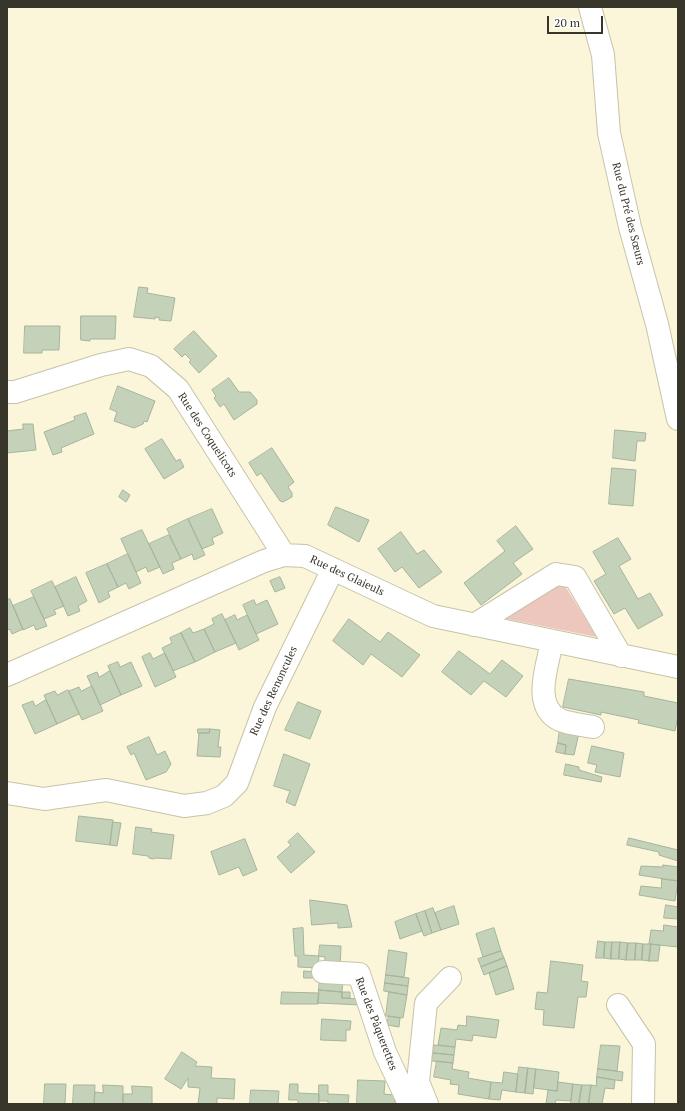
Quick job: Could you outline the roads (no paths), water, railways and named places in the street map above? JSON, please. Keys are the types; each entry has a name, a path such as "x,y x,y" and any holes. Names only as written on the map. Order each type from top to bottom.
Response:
{"street":[{"name":"Rue du Pré des Sœurs","path":"590,7 603,55 609,133 630,227 656,324 678,419"},
{"name":"Rue des Coquelicots","path":"7,392 15,392 101,365 128,359 151,366 178,389 284,555"},
{"name":"Rue des Glaieuls","path":"7,675 264,561 284,555 305,556 432,616 678,668"},
{"name":"Rue des Renoncules","path":"7,793 44,798 106,790 184,806 207,803 224,796 237,783 265,706 333,569"},
{"path":"474,625 556,574 575,577 621,656"},
{"path":"552,641 543,690 544,703 551,714 561,720 593,727"},
{"name":"Rue des Pâquerettes","path":"323,972 359,974 385,1052 408,1101 412,1104"},
{"path":"427,1104 418,1082 426,1003 450,978"},
{"path":"618,1005 644,1044 643,1104"}]}
